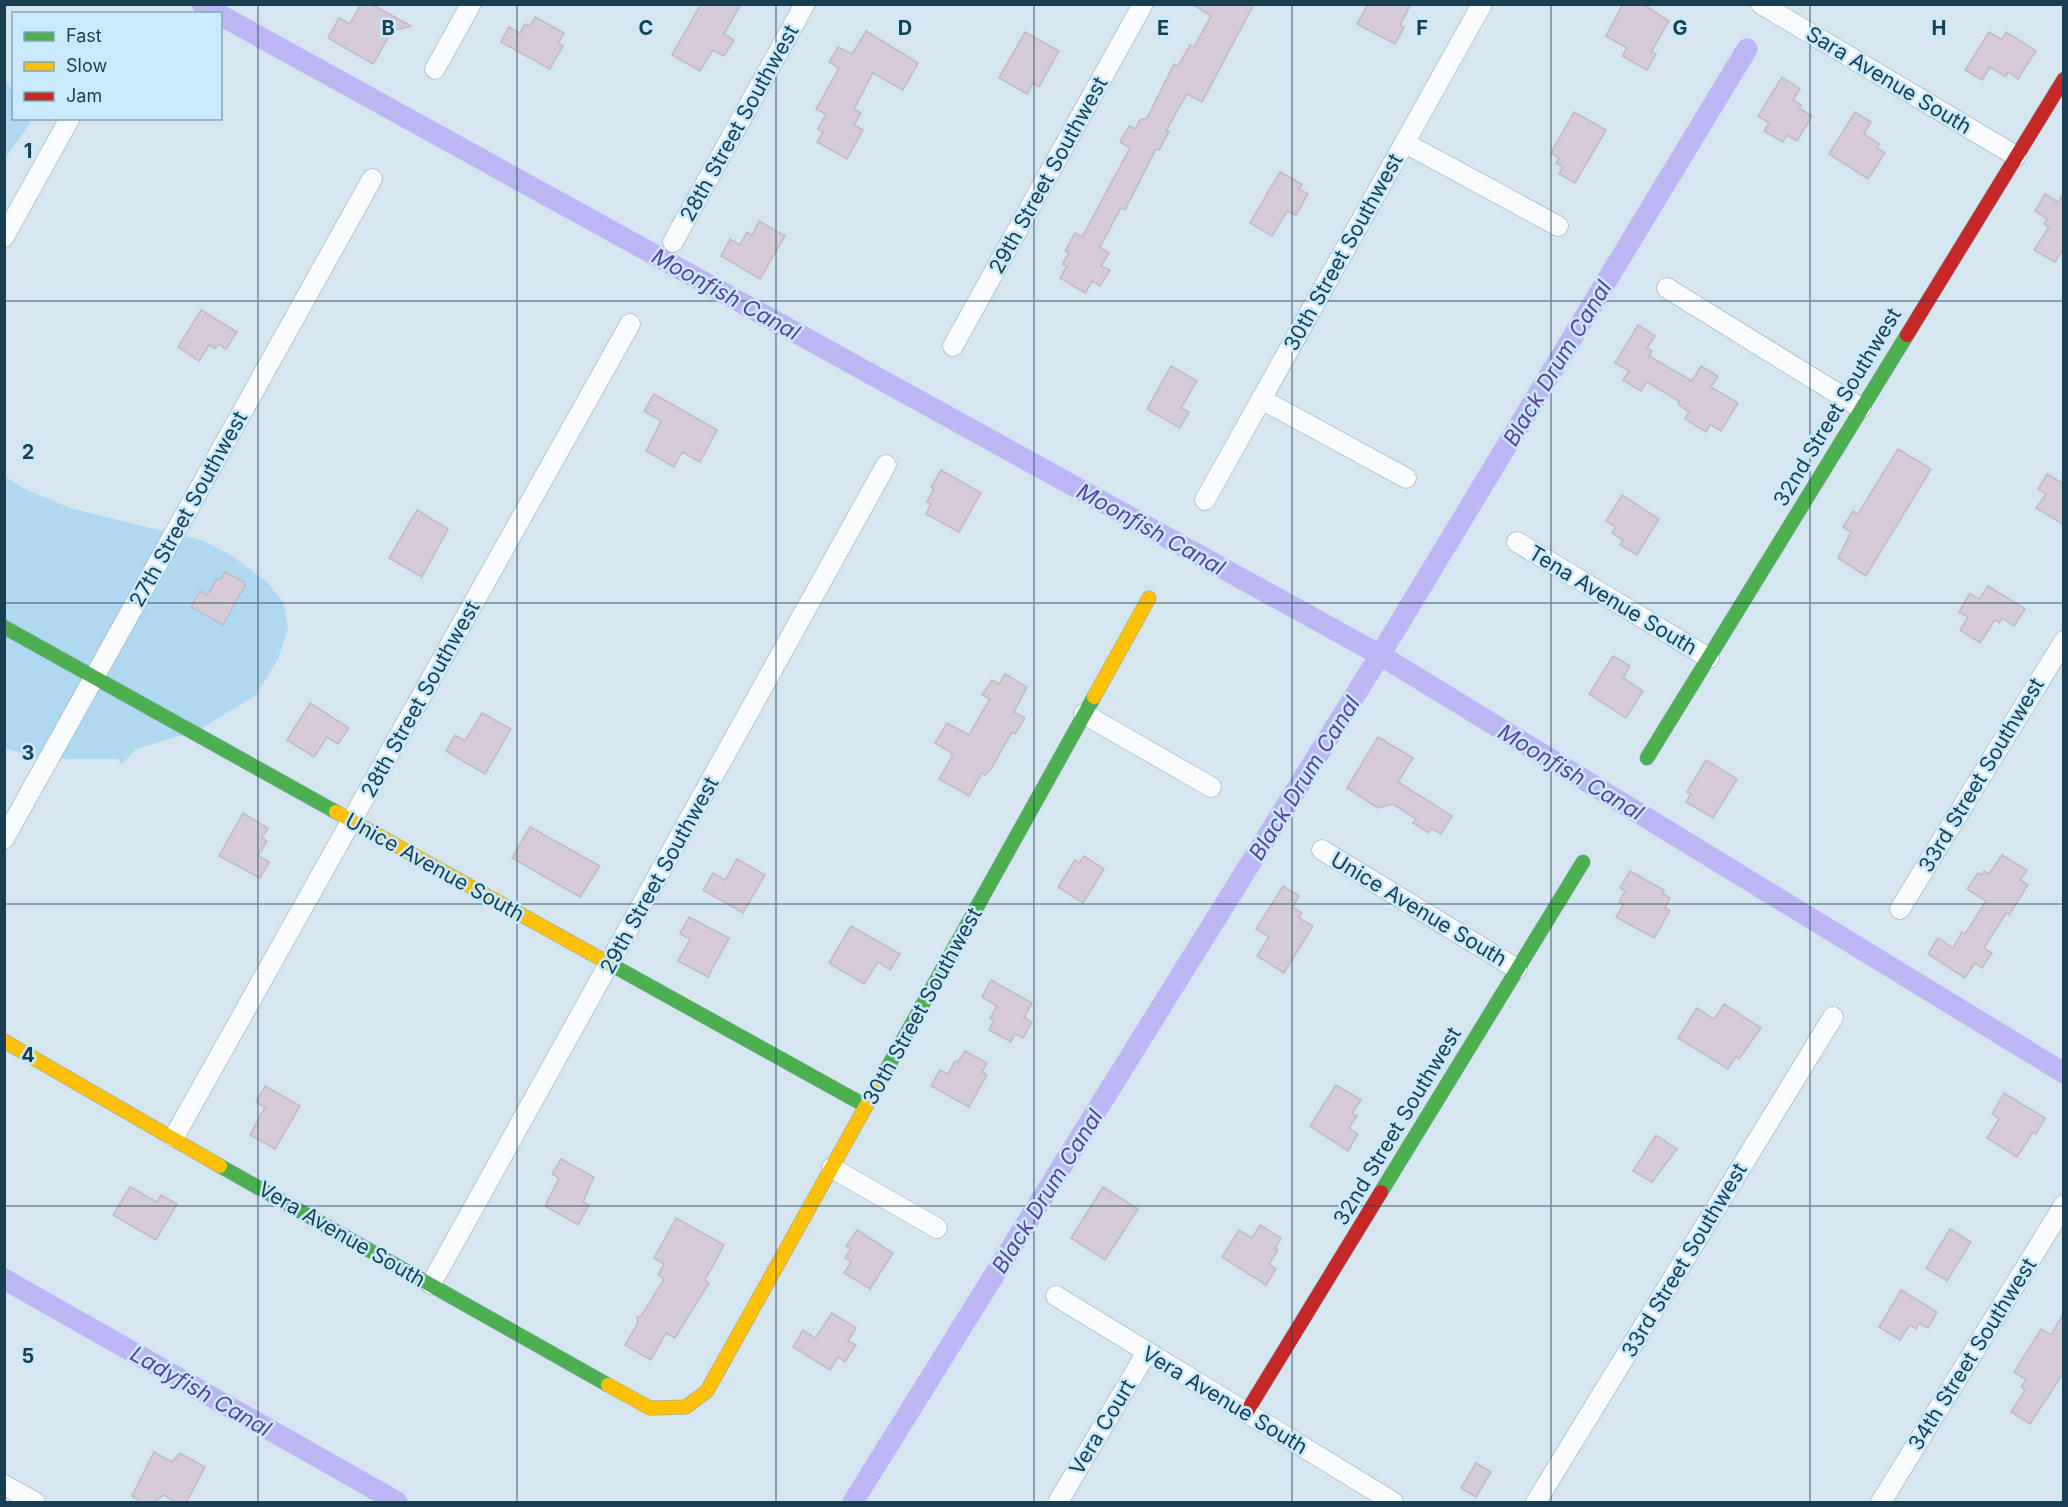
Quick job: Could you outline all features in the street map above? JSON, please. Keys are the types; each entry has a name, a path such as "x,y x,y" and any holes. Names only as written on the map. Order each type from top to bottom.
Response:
{"street":[{"path":"435,69 471,4"},
{"name":"28th Street Southwest","path":"673,242 805,4"},
{"name":"29th Street Southwest","path":"953,346 1143,4"},
{"name":"30th Street Southwest","path":"1205,500 1482,4"},
{"name":"Sara Avenue South","path":"1761,4 2016,156"},
{"name":"32nd Street Southwest","path":"1647,758 2063,82"},
{"path":"4,237 69,120"},
{"path":"1405,143 1557,226"},
{"name":"27th Street Southwest","path":"4,839 372,179"},
{"path":"1667,288 1861,408"},
{"name":"28th Street Southwest","path":"174,1137 630,324"},
{"path":"1261,399 1406,478"},
{"name":"29th Street Southwest","path":"430,1284 886,465"},
{"name":"Tena Avenue South","path":"1517,542 1708,658"},
{"name":"30th Street Southwest","path":"686,1407 707,1391 1149,598"},
{"name":"Unice Avenue South","path":"4,627 866,1106"},
{"name":"33rd Street Southwest","path":"1900,909 2064,641"},
{"path":"1084,714 1211,787"},
{"name":"Unice Avenue South","path":"1322,850 1517,969"},
{"name":"32nd Street Southwest","path":"1246,1413 1583,861"},
{"name":"33rd Street Southwest","path":"1536,1503 1833,1017"},
{"name":"Vera Avenue South","path":"4,1041 650,1408 686,1407"},
{"path":"831,1168 937,1228"},
{"name":"34th Street Southwest","path":"1881,1503 2064,1205"},
{"name":"Vera Avenue South","path":"1056,1296 1394,1503"},
{"name":"Vera Court","path":"1058,1503 1147,1352"},
{"path":"4,1485 35,1503"}],"shaded area":[{"path":"4,77 12,90 12,120 30,120 31,122 5,158"},
{"path":"4,476 27,490 70,508 204,541 232,556 267,582 283,602 288,628 278,659 256,695 199,730 136,749 122,764 118,759 41,759 5,748"}],"building":[{"path":"361,4 371,4 411,26 392,31 373,64 328,38 339,18 350,24"},
{"path":"701,4 741,4 724,34 734,40 724,56 713,50 700,71 672,55"},
{"path":"1192,4 1254,4 1202,102 1187,94 1166,131 1169,132 1159,150 1156,149 1125,210 1121,208 1100,247 1109,253 1101,266 1110,270 1100,286 1092,281 1085,293 1060,278 1067,266 1062,264 1069,253 1065,251 1075,233 1082,237 1130,148 1120,142 1129,126 1135,129 1140,120 1147,118 1174,64 1178,66 1190,45 1194,47 1211,16"},
{"path":"1368,4 1411,4 1400,25 1404,27 1395,44 1357,24"},
{"path":"1623,4 1643,4 1669,21 1651,52 1656,54 1647,70 1622,56 1627,48 1606,36"},
{"path":"535,17 564,33 558,43 563,46 550,69 501,42 509,27 520,33 525,24 530,26"},
{"path":"866,31 918,63 903,90 873,73 854,109 861,113 854,125 863,130 847,159 817,142 823,132 818,129 826,114 816,109 839,68 829,62 838,47 852,54"},
{"path":"1025,32 1059,51 1039,87 1033,83 1027,94 999,78"},
{"path":"1989,32 2002,40 2006,32 2036,51 2018,79 2008,72 2006,77 1990,67 1982,80 1965,70"},
{"path":"1782,77 1800,89 1793,100 1801,105 1799,108 1812,116 1797,141 1787,135 1783,142 1764,131 1769,123 1758,116"},
{"path":"1574,112 1606,130 1575,183 1559,174 1563,167 1556,163 1559,158 1551,153"},
{"path":"1855,112 1871,122 1864,134 1879,144 1877,148 1885,153 1868,179 1829,154"},
{"path":"1280,172 1302,184 1299,189 1308,194 1296,215 1287,211 1272,236 1250,223"},
{"path":"2064,193 2064,248 2055,262 2034,250 2049,227 2044,224 2047,219 2035,211 2045,194 2058,202"},
{"path":"759,221 785,236 760,279 721,256 730,239 740,245 747,232 752,235"},
{"path":"201,310 237,332 226,349 218,344 215,349 209,345 199,361 178,347"},
{"path":"1638,325 1655,336 1647,348 1652,351 1649,356 1692,381 1701,366 1718,376 1711,387 1738,403 1721,431 1710,424 1706,432 1685,419 1689,412 1678,404 1679,401 1647,382 1641,391 1623,380 1629,371 1615,363"},
{"path":"1171,366 1197,381 1181,408 1189,412 1180,428 1147,409"},
{"path":"654,394 717,430 700,462 682,452 674,467 646,451 661,421 644,411"},
{"path":"1898,449 1931,469 1866,576 1838,558 1851,532 1843,527 1853,511 1858,514"},
{"path":"941,470 981,493 959,532 926,514 931,504 927,502 934,489 931,487"},
{"path":"2047,474 2064,484 2064,525 2036,508 2046,494 2038,489"},
{"path":"1622,495 1659,519 1637,555 1620,545 1623,540 1612,533 1616,527 1606,521"},
{"path":"417,510 448,529 422,577 389,558"},
{"path":"225,572 246,583 223,625 191,607 200,591 207,595 217,579 220,580"},
{"path":"1988,586 2025,609 2014,626 2002,618 1999,623 1995,620 1980,643 1960,630 1968,617 1959,612 1970,593 1979,599"},
{"path":"1613,656 1630,666 1623,678 1643,691 1626,718 1589,694"},
{"path":"1005,674 1027,687 1014,712 1025,718 1015,734 1012,732 991,769 985,775 982,773 969,796 939,779 952,753 935,743 947,723 969,735 990,699 982,695 992,680 999,684"},
{"path":"310,703 349,728 338,744 327,737 314,757 287,740"},
{"path":"482,713 511,729 485,774 446,751 455,735 465,741"},
{"path":"1378,737 1413,758 1398,782 1452,816 1441,834 1431,828 1429,833 1413,823 1416,819 1393,804 1378,808 1347,788"},
{"path":"1706,760 1737,779 1713,818 1686,802 1691,794 1687,792"},
{"path":"243,813 268,828 262,838 267,841 258,856 269,862 260,878 219,856"},
{"path":"530,827 600,866 580,897 512,858"},
{"path":"2002,855 2027,870 2020,880 2028,885 2009,915 2006,913 1984,948 1992,953 1982,968 1975,963 1965,978 1928,954 1938,938 1953,948 1962,932 1965,934 1986,901 1967,889 1978,873 1981,875 1984,871 1989,874"},
{"path":"1084,856 1104,869 1083,903 1058,887 1075,860 1079,863"},
{"path":"737,859 765,875 743,913 703,890 713,873 725,880"},
{"path":"1630,871 1664,890 1663,894 1670,898 1665,908 1670,911 1654,938 1616,917 1623,905 1619,902 1625,891 1620,888"},
{"path":"1283,886 1299,896 1293,907 1302,913 1299,918 1313,926 1284,973 1257,956 1269,937 1256,929"},
{"path":"689,917 729,938 708,977 678,961 690,939 680,934"},
{"path":"851,926 900,954 890,970 878,962 864,984 829,963"},
{"path":"991,980 1032,1003 1024,1018 1032,1022 1023,1038 1015,1034 1011,1042 989,1030 994,1020 990,1018 997,1006 982,997"},
{"path":"1724,1004 1761,1028 1739,1059 1736,1057 1728,1069 1678,1038 1697,1008 1714,1019"},
{"path":"965,1051 987,1063 982,1072 987,1075 969,1107 931,1086 940,1070 948,1074 955,1061 958,1062"},
{"path":"1336,1085 1361,1100 1352,1113 1357,1116 1349,1128 1358,1134 1348,1151 1310,1126"},
{"path":"265,1086 300,1106 275,1149 250,1135 265,1107 256,1102"},
{"path":"2004,1093 2045,1118 2036,1134 2033,1132 2017,1157 1987,1138 1999,1119 1992,1114"},
{"path":"1656,1135 1677,1149 1652,1182 1633,1171"},
{"path":"561,1159 594,1177 583,1202 589,1205 578,1225 545,1206 559,1178 552,1174"},
{"path":"130,1187 157,1202 161,1195 177,1204 156,1240 113,1215"},
{"path":"1103,1187 1138,1209 1105,1260 1071,1238"},
{"path":"676,1218 724,1245 705,1280 709,1283 675,1338 666,1333 651,1360 625,1345 638,1323 637,1317 642,1315 664,1279 658,1275 664,1264 654,1258"},
{"path":"1260,1225 1281,1238 1275,1249 1278,1250 1269,1264 1276,1269 1266,1285 1222,1257 1239,1230 1252,1238"},
{"path":"1950,1229 1971,1242 1947,1281 1926,1268"},
{"path":"857,1230 893,1253 870,1289 844,1273 851,1262 845,1258 851,1249 846,1246"},
{"path":"1901,1290 1937,1312 1928,1328 1919,1323 1916,1329 1910,1325 1900,1340 1879,1327"},
{"path":"2064,1312 2064,1372 2030,1424 2011,1412 2025,1390 2021,1387 2026,1380 2014,1372 2041,1329 2051,1335"},
{"path":"832,1313 856,1328 848,1341 856,1345 845,1362 838,1357 830,1370 793,1347 803,1330 815,1338"},
{"path":"154,1452 172,1462 180,1453 205,1467 186,1503 177,1503 164,1495 153,1503 143,1503 132,1496"},
{"path":"1476,1463 1491,1472 1476,1497 1461,1488"}],"waterway":[{"name":"Moonfish Canal","path":"202,4 215,12"},
{"name":"Moonfish Canal","path":"222,16 1380,655 2064,1073"},
{"name":"Black Drum Canal","path":"853,1502 1380,655 1747,49"},
{"name":"Ladyfish Canal","path":"4,1279 397,1502"}],"traffic: fast":[{"path":"1647,758 1907,335"},
{"path":"4,627 336,812"},
{"path":"885,1072 1094,697"},
{"path":"1381,1192 1583,862"},
{"path":"610,964 866,1106"},
{"path":"220,1166 608,1385"}],"traffic: slow":[{"path":"1094,697 1149,598"},
{"path":"336,812 610,964"},
{"path":"4,1041 220,1166"},
{"path":"608,1385 650,1408 686,1407 707,1391 885,1072"}],"traffic: jam":[{"path":"1907,335 2064,79"},
{"path":"1246,1413 1381,1192"}]}
